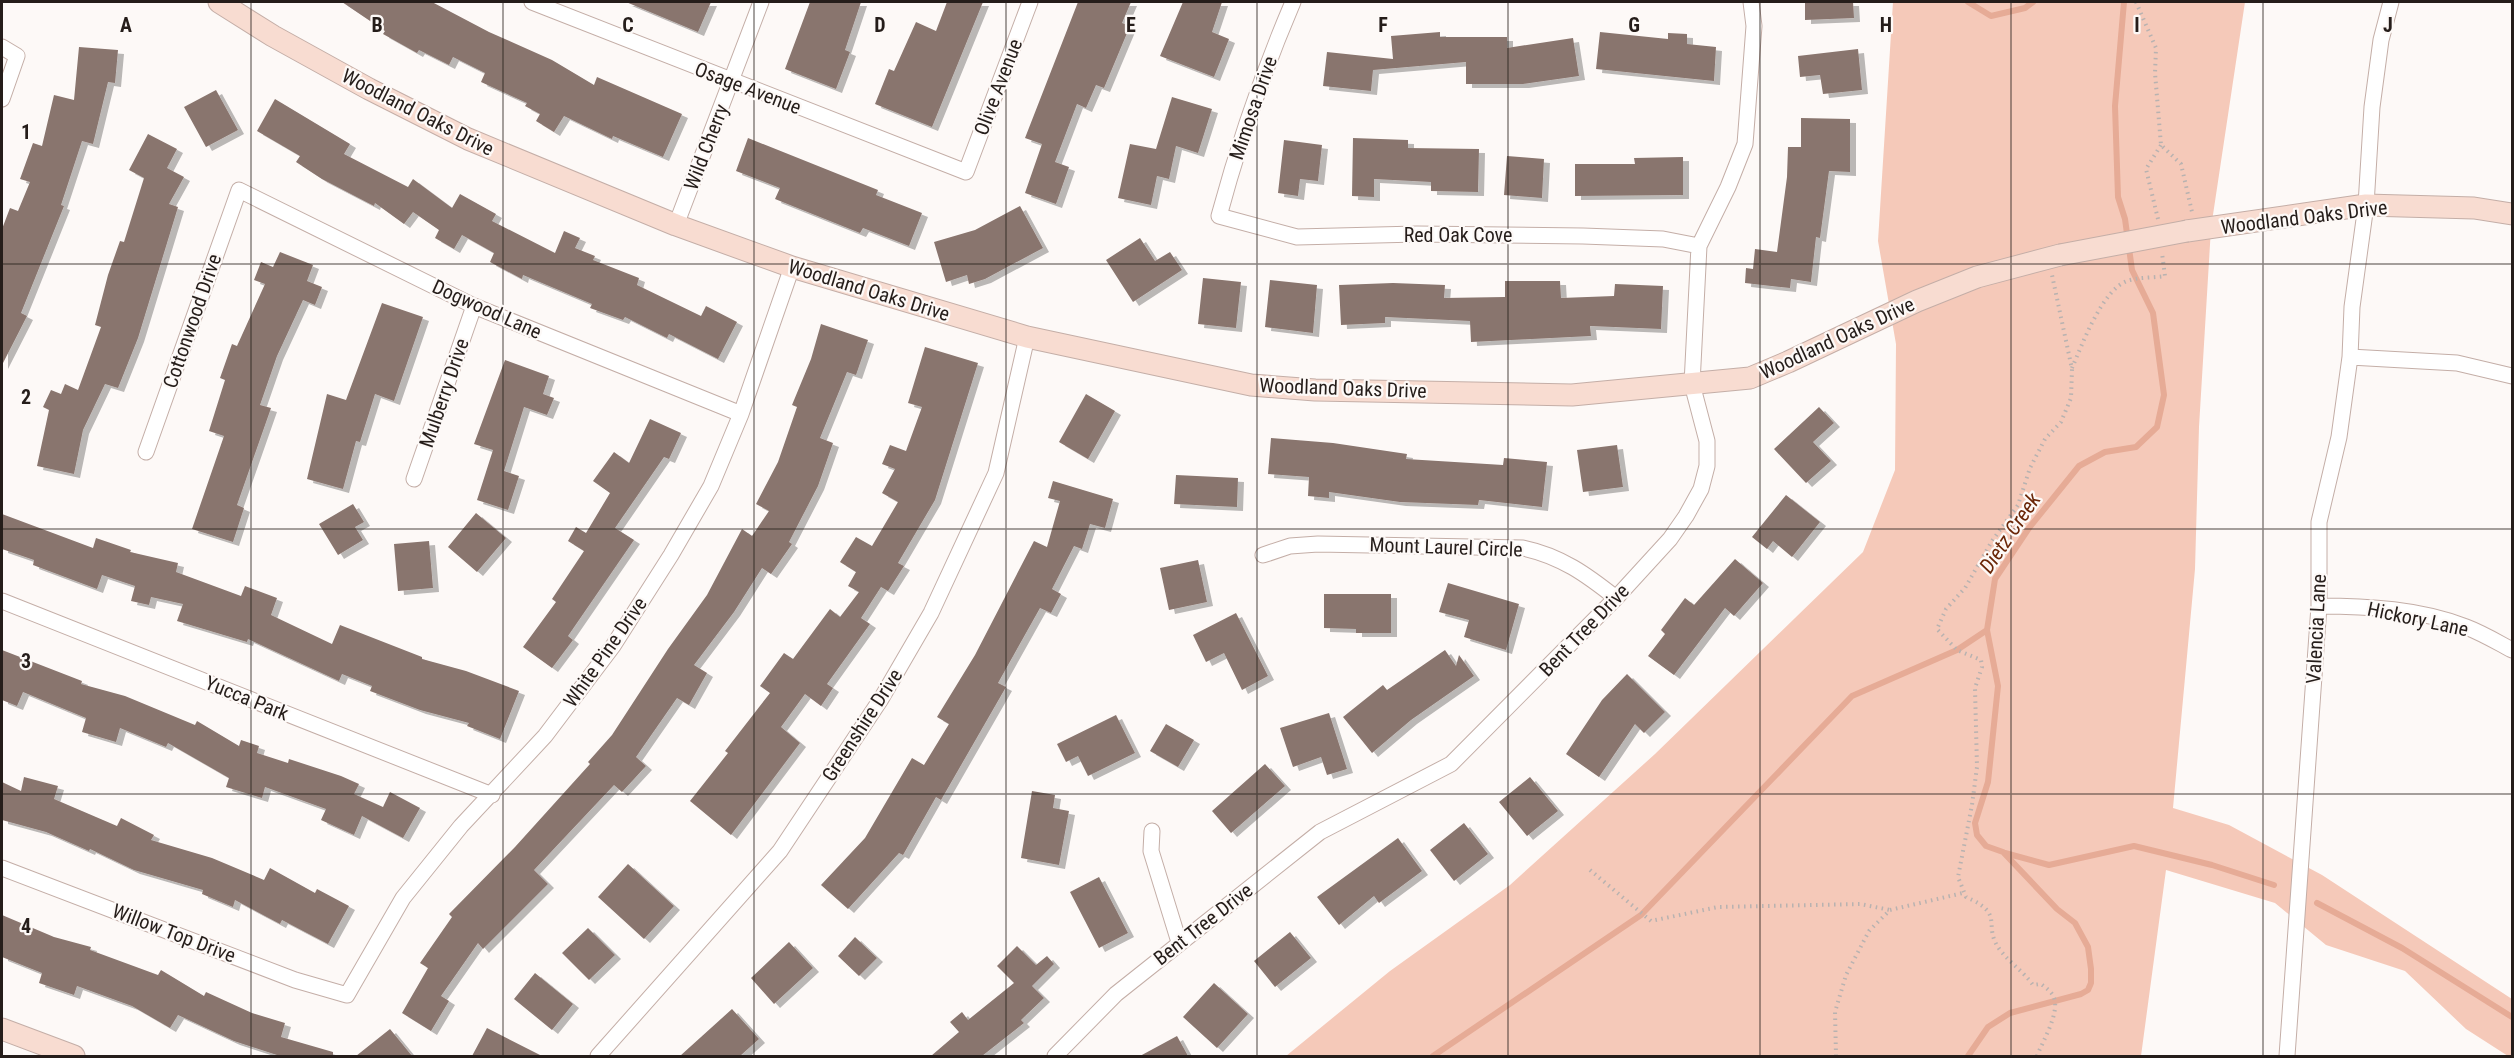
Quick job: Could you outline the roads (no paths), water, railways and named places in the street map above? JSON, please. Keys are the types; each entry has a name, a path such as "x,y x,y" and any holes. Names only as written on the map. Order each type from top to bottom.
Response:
{"street":[{"name":"Woodland Oaks Drive","path":"219,2 273,36 369,89 468,139 676,225 792,267 1027,338 1279,389 1572,394 1750,378 1917,301 1977,277 2054,256 2192,231 2366,206 2474,208 2512,214"},
{"name":"Osage Avenue","path":"532,2 966,172"},
{"name":"Wild Cherry","path":"676,225 761,2"},
{"name":"Olive Avenue","path":"966,172 1030,2"},
{"name":"Mimosa Drive","path":"1219,216 1238,147 1269,59 1293,2"},
{"name":"Bent Tree Drive","path":"1055,1056 1116,994 1320,832 1451,764 1616,598 1670,539 1686,516 1701,489 1707,466 1707,441 1692,384 1699,246 1746,144 1754,26 1751,2"},
{"name":"Valencia Lane","path":"2287,1056 2319,606 2319,522 2339,436 2350,357 2352,307 2366,206 2372,107 2381,40 2391,2"},
{"path":"2,47 17,56 2,99"},
{"name":"Dogwood Lane","path":"238,190 474,306 741,414"},
{"name":"Cottonwood Drive","path":"146,453 238,190"},
{"name":"Red Oak Cove","path":"1219,216 1297,237 1417,234 1584,236 1663,239 1699,246"},
{"name":"White Pine Drive","path":"346,995 403,898 461,826 544,736 613,646 671,555 711,486 741,414 792,267"},
{"name":"Mulberry Drive","path":"414,479 474,306"},
{"name":"Greenshire Drive","path":"601,1055 780,851 882,699 931,613 996,473 1027,338"},
{"path":"2350,357 2457,363 2512,376"},
{"name":"Mount Laurel Circle","path":"1263,555 1290,546 1318,544 1523,548 1545,553 1569,563 1616,598"},
{"name":"Yucca Park","path":"2,601 492,795"},
{"name":"Hickory Lane","path":"2319,606 2365,606 2409,613 2466,626 2512,650"},
{"path":"1152,831 1151,851 1179,942"},
{"name":"Willow Top Drive","path":"2,868 295,980 346,995"},
{"path":"2,1029 64,1055"}],"waterway":[{"name":"Dietz Creek","path":"1968,2 1991,16 2025,8 2033,2"},
{"name":"Dietz Creek","path":"1968,1056 1988,1027 2010,1013 2081,994 2088,990 2091,983 2088,947 2075,923 2057,909 2003,852 1986,846 1977,835 1975,823 1988,782 1998,686 1987,630 1995,579 2029,528 2079,466 2105,452 2136,447 2157,427 2164,395 2153,313 2132,270 2125,219 2118,197 2115,106 2124,2"},
{"path":"1433,1056 1641,915 1852,696 1957,650 1987,630"},
{"path":"2005,853 2049,865 2134,846 2212,865 2274,885"},
{"path":"2317,903 2402,948 2512,1017"}]}
